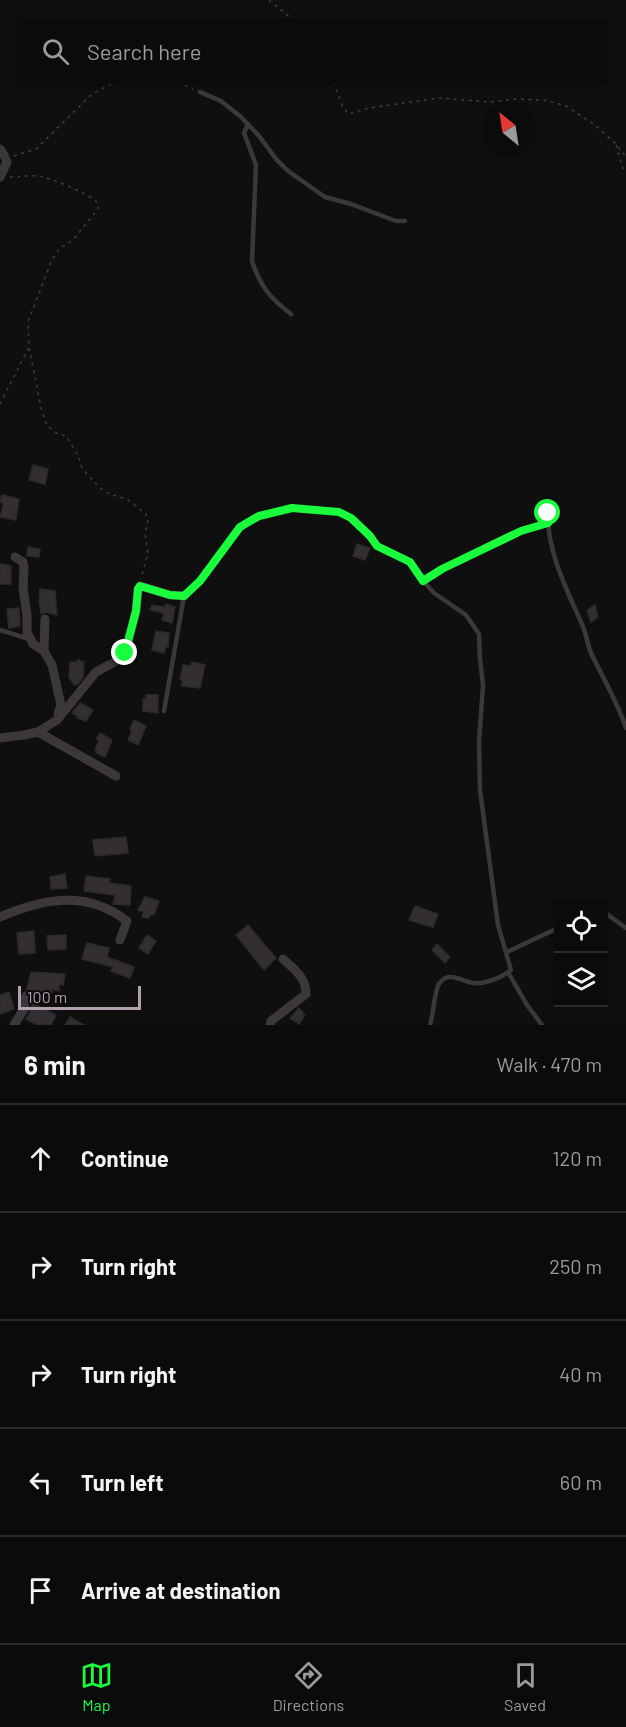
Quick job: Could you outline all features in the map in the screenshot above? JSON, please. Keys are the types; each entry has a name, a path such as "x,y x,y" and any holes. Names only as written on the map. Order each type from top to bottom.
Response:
{"street":[{"path":"0,149 7,162 0,177"},
{"path":"15,557 23,562 23,588 29,639 44,651 52,665 61,705 57,720"},
{"path":"0,738 38,732 57,720 96,672 122,658 136,611 139,587 184,596"},
{"path":"44,651 45,619"},
{"path":"38,732 116,776"},
{"path":"0,917 31,906 77,899 88,901 116,913 127,921 120,940"},
{"path":"270,1025 271,1021 306,993 304,982 283,959"},
{"path":"14,1025 24,1009 26,996"}],"lane":[{"path":"200,92 221,100 248,124 288,171 325,197 396,221 405,221"},
{"path":"248,124 244,133 256,165 252,261 256,275 267,293 291,314"},
{"path":"164,711 184,596 200,581 240,527 259,516 292,508 339,512 351,518 377,546 410,562 434,593 466,615 479,634 483,685 479,742 480,790 498,925 511,970 502,977 474,983 450,977 444,979 439,983 436,991 430,1025"},
{"path":"548,513 549,537 563,581 583,625 590,650 616,700 626,728"},
{"path":"423,581 442,569 511,536 548,523"},
{"path":"0,630 29,639"},
{"path":"608,915 626,928"},
{"path":"507,952 554,930"},
{"path":"508,972 527,1005 542,1025"}],"path":[{"path":"269,0 291,18"},
{"path":"18,154 36,149 92,95 114,84"},
{"path":"182,84 200,92"},
{"path":"335,84 341,104 348,114 369,108 439,98 489,102 514,99 544,100 570,108 595,125 616,144 626,157"},
{"path":"616,144 626,173"},
{"path":"16,177 38,176 51,179 92,197 98,203 98,209 73,240 59,249 51,262 28,322 29,347 41,408 47,426 58,434 66,436 78,455 82,468 94,482 112,495 127,499 146,514 148,520 145,534 148,554 139,587"},
{"path":"0,404 29,347"}],"building":[{"path":"33,465 48,469 45,484 29,480"},
{"path":"2,495 19,499 16,520 0,517 4,503 0,502"},
{"path":"357,544 370,548 365,560 353,556"},
{"path":"28,547 40,549 39,557 27,556"},
{"path":"0,564 11,566 11,584 0,584"},
{"path":"40,589 55,591 57,615 46,612 41,614"},
{"path":"166,604 175,607 172,623 162,620 164,613 150,610 152,605 165,607"},
{"path":"595,605 598,617 591,622 587,610"},
{"path":"19,608 20,626 9,628 7,609"},
{"path":"156,631 169,633 168,647 166,646 164,653 152,650"},
{"path":"78,660 84,662 83,678 74,685 69,677 70,662"},
{"path":"192,662 205,665 200,688 182,686 182,679 180,679 183,665 191,666"},
{"path":"146,695 158,695 158,713 143,711 143,699 146,699"},
{"path":"80,703 93,710 86,721 77,718 72,713"},
{"path":"134,720 146,726 138,745 128,740"},
{"path":"100,733 112,740 105,757 96,753 95,750 99,741 96,739"},
{"path":"126,837 128,853 95,856 93,840"},
{"path":"65,874 67,888 51,889 50,877"},
{"path":"86,876 110,879 109,883 131,886 130,905 113,904 115,895 84,891"},
{"path":"145,897 159,901 154,915 150,915 149,918 142,917 144,912 138,910"},
{"path":"415,906 438,914 433,927 409,920"},
{"path":"248,925 276,958 264,970 236,935"},
{"path":"34,931 35,953 19,954 17,933"},
{"path":"66,935 66,949 48,950 47,936"},
{"path":"147,935 156,941 148,954 139,948"},
{"path":"87,943 109,948 107,957 134,967 130,978 111,971 113,967 82,959"},
{"path":"437,944 450,957 445,963 432,950"},
{"path":"31,972 65,974 63,985 59,984 59,991 52,989 52,993 27,989"},
{"path":"9,992 14,1009 0,1014 0,995"},
{"path":"32,1003 56,1015 51,1025 38,1025 26,1019"},
{"path":"299,1008 305,1015 299,1024 290,1018"},
{"path":"70,1017 84,1025 65,1025"}],"route":[{"path":"125,653 140,586 170,595 184,596 200,581 240,527 259,516 292,508 339,512 351,518 377,546 410,562 423,581 436,572 521,531 548,523 548,513"}]}
